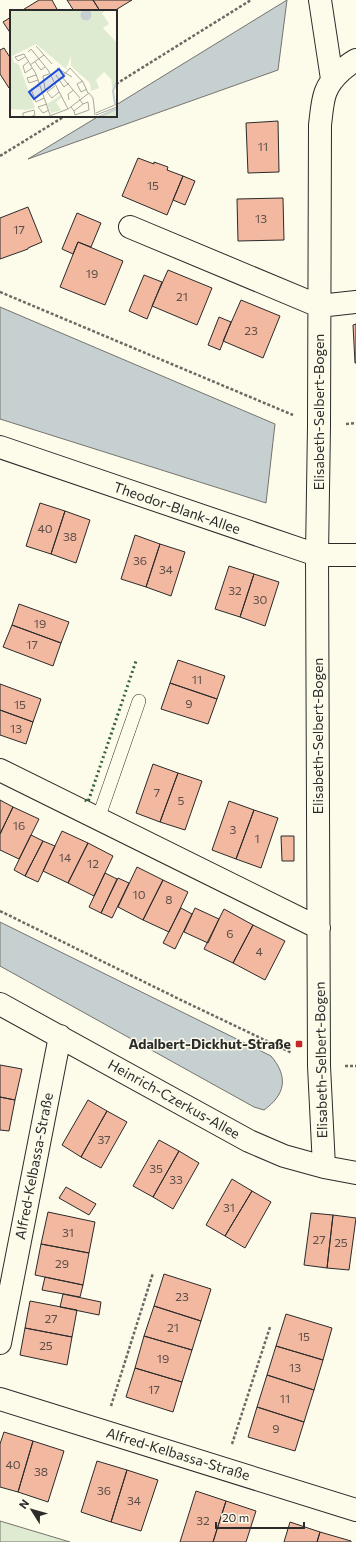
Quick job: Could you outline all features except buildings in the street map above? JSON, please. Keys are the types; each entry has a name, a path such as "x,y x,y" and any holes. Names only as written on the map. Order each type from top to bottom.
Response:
{"street":[{"path":"320,0 332,79"},
{"name":"Elisabeth-Selbert-Bogen","path":"324,1167 319,1066 317,556 320,426 320,125 324,95 332,79 351,62 356,60"},
{"path":"130,227 319,306 356,302"},
{"name":"Theodor-Blank-Allee","path":"0,448 317,556 356,555"},
{"path":"0,770 319,928"},
{"name":"Heinrich-Czerkus-Allee","path":"0,1004 249,1140 284,1156 324,1167 356,1173"},
{"name":"Alfred-Kelbassa-Straße","path":"0,1343 60,1036"},
{"name":"Alfred-Kelbassa-Straße","path":"0,1399 356,1510"}],"lane":[{"path":"98,819 139,701"}],"path":[{"path":"117,83 251,0"},
{"path":"0,156 63,117"},
{"path":"0,292 320,426 356,423"},
{"path":"0,911 319,1066 356,1066"},
{"path":"103,1431 153,1273"},
{"path":"224,1469 270,1327"}],"green space":[{"path":"0,1521 70,1542 0,1542"}],"shaded area":[{"path":"287,0 278,70 28,159 97,117 117,117 117,104"},
{"path":"0,307 275,424 266,503 0,419"},
{"path":"0,922 271,1056 277,1064 282,1078 280,1092 271,1104 264,1110 254,1107 0,966"}],"hedge":[{"path":"85,800 88,802 136,661"}],"place":[{"name":"Adalbert-Dickhut-Straße","path":"299,1044"}]}
